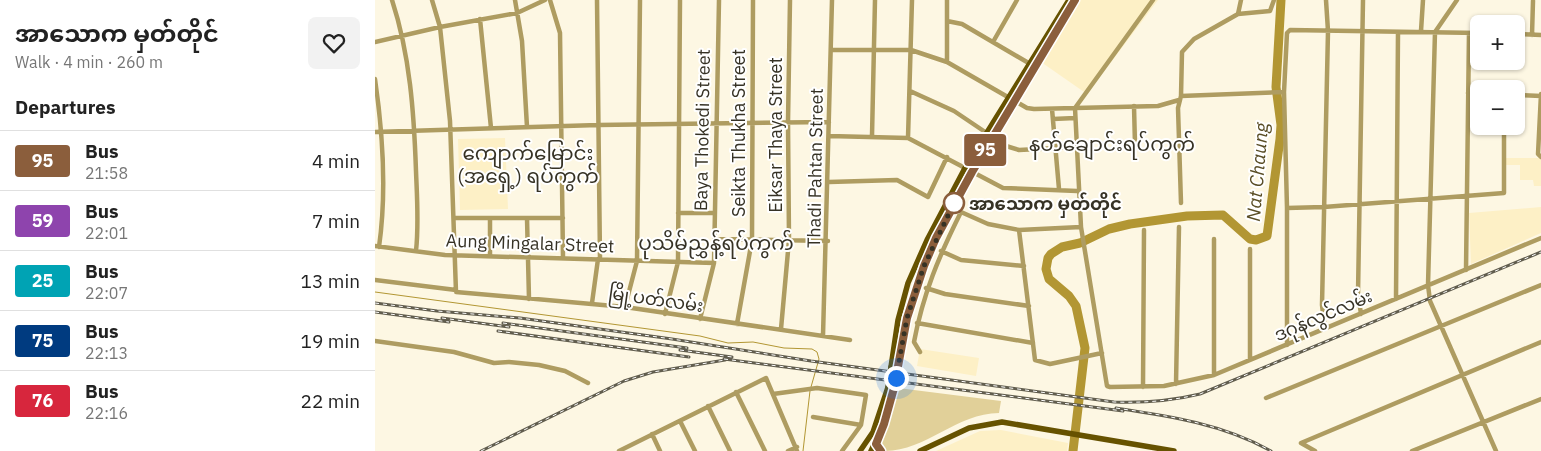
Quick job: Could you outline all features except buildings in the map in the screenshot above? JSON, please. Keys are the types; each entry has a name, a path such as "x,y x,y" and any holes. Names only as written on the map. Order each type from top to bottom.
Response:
{"main road":[{"path":"894,368 907,318 924,266 952,208 992,137 1028,63 1069,0"},
{"path":"871,451 878,447 884,424 894,368 898,320 908,283 940,213 965,168 986,133 1035,67 1075,0"},
{"path":"860,451 869,440 891,388"},
{"path":"877,422 884,424"},
{"path":"920,451 948,436 988,423 1002,422 1062,431 1157,450 1174,451"}],"street":[{"path":"392,0 403,36 415,131 418,228 416,251"},
{"path":"432,0 440,27 450,130 456,291"},
{"path":"515,0 522,40 527,127"},
{"path":"375,42 440,27 517,13 545,0"},
{"path":"550,0 560,33 563,258"},
{"path":"592,303 599,259 597,0"},
{"path":"625,307 637,261 640,0"},
{"path":"665,314 678,262 680,0"},
{"name":"Baya Thokedi Street","path":"700,319 713,263 715,239 715,123 719,0"},
{"name":"Seikta Thukha Street","path":"737,324 752,240 753,0"},
{"name":"Eiksar Thaya Street","path":"781,330 789,240 787,122 790,0"},
{"name":"Thadi Pahtan Street","path":"823,336 829,182 832,0"},
{"path":"872,136 875,0"},
{"path":"908,138 912,0"},
{"path":"947,0 947,62"},
{"path":"993,42 1017,0"},
{"path":"1019,230 1035,360 1050,364 1102,353 1081,228 1077,191 1075,108 1153,0"},
{"path":"1238,14 1241,0"},
{"path":"1181,203 1180,98 1183,48 1194,39 1238,14 1266,12 1272,8 1274,0"},
{"path":"1325,329 1321,305 1328,31 1327,0"},
{"path":"1361,314 1358,294 1363,0"},
{"path":"1421,32 1423,0"},
{"path":"1457,0 1435,32 1427,286 1429,299 1496,451"},
{"path":"1532,35 1533,1"},
{"path":"480,19 491,128"},
{"path":"947,21 962,24 1035,67"},
{"path":"1287,345 1287,208 1282,92 1287,33 1290,30 1469,33 1466,270"},
{"path":"1396,299 1398,32"},
{"path":"1525,35 1541,35"},
{"path":"831,50 911,50 947,62 1027,108 1158,106 1180,98 1282,92"},
{"path":"375,79 382,132 382,226 377,246"},
{"path":"909,91 954,111 1007,146 1019,150 1076,147"},
{"path":"1525,95 1541,95 1540,157"},
{"path":"1134,106 1135,145"},
{"path":"1052,109 1059,189"},
{"path":"1053,119 1075,118"},
{"path":"375,132 638,124 829,122"},
{"path":"1287,208 1359,205 1504,193 1504,135"},
{"path":"829,136 908,138 1003,188 1077,191"},
{"path":"829,182 897,180 928,197 947,157"},
{"path":"952,208 988,224 1019,230 1081,228"},
{"path":"920,352 914,342 926,288 941,251 961,212"},
{"path":"678,213 715,213"},
{"path":"454,218 563,218"},
{"path":"490,218 490,256"},
{"path":"527,218 529,299"},
{"path":"1176,384 1179,227"},
{"path":"1143,387 1144,230"},
{"name":"ဒဂုန်လွင်လမ်း","path":"1102,353 1108,387 1143,387 1176,384 1214,375 1541,238"},
{"path":"715,239 827,241"},
{"path":"1214,239 1214,375"},
{"name":"Aung Mingalar Street","path":"377,246 456,255 713,263"},
{"path":"1250,249 1250,360"},
{"path":"941,251 961,260 1024,266"},
{"name":"မြို့ပတ်လမ်း","path":"375,280 529,299 625,307 850,340"},
{"path":"1266,398 1541,285"},
{"path":"926,288 945,294 1029,306"},
{"path":"917,323 1033,343"},
{"path":"375,341 453,352 494,363 509,362 539,365 565,371 588,383"},
{"path":"1315,451 1301,443 1541,342"},
{"path":"619,451 625,450 652,434 765,378 797,449 788,451"},
{"path":"773,394 817,388 866,395 861,424 842,451"},
{"path":"736,392 765,451"},
{"path":"1412,451 1541,399"},
{"path":"708,406 730,451"},
{"path":"813,417 861,424"},
{"path":"680,420 695,451"},
{"path":"652,434 660,451"}],"shaded area":[{"path":"1080,0 1158,0 1087,94 1041,62"},
{"path":"505,138 508,209 460,210 458,139"},
{"path":"1505,158 1541,158 1541,186 1534,186 1533,180 1520,180 1520,165 1506,165"},
{"path":"1541,207 1541,233 1471,264 1469,213"},
{"path":"920,349 979,358 976,376 917,366"},
{"path":"898,388 1001,401 999,413 969,419 914,445 885,451 880,445"},
{"path":"1001,430 1068,443 1067,451 936,451 980,431"}],"waterway":[{"name":"Nat Chaung","path":"1073,451 1085,348 1076,306 1069,296 1049,279 1046,269 1048,258 1062,247 1080,243 1109,229 1187,216 1223,215 1250,239 1256,240 1267,236 1281,125 1276,87 1281,0"},
{"path":"375,292 700,336 728,343 753,342 784,348 812,349 817,352 819,359 811,387"},
{"path":"803,451 810,391"}],"railway":[{"path":"375,303 437,311 520,318 811,361 1114,402 1147,402 1200,394 1541,252"},
{"path":"375,312 449,322"},
{"path":"442,318 509,327"},
{"path":"503,323 687,348"},
{"path":"498,331 689,357"},
{"path":"680,350 732,357"},
{"path":"724,359 1123,411"},
{"path":"481,451 624,381 653,372 725,360"},
{"path":"1116,408 1195,422 1234,434 1271,451"}],"bus line":[{"name":"95","path":"881,451 876,444 894,388 907,318 924,266 936,238 972,172 1075,0"}],"place":[{"name":"အာသောက မှတ်တိုင်","path":"954,203"}],"district":[{"name":"နတ်ချောင်းရပ်ကွက်","path":"1112,143"},
{"name":"ကျောက်မြောင်း (အရှေ့) ရပ်ကွက်","path":"528,164"},
{"name":"ပုသိမ်ညွှန့်ရပ်ကွက်","path":"716,242"}],"route":[{"path":"896,378 907,318 924,266 954,203"}]}
